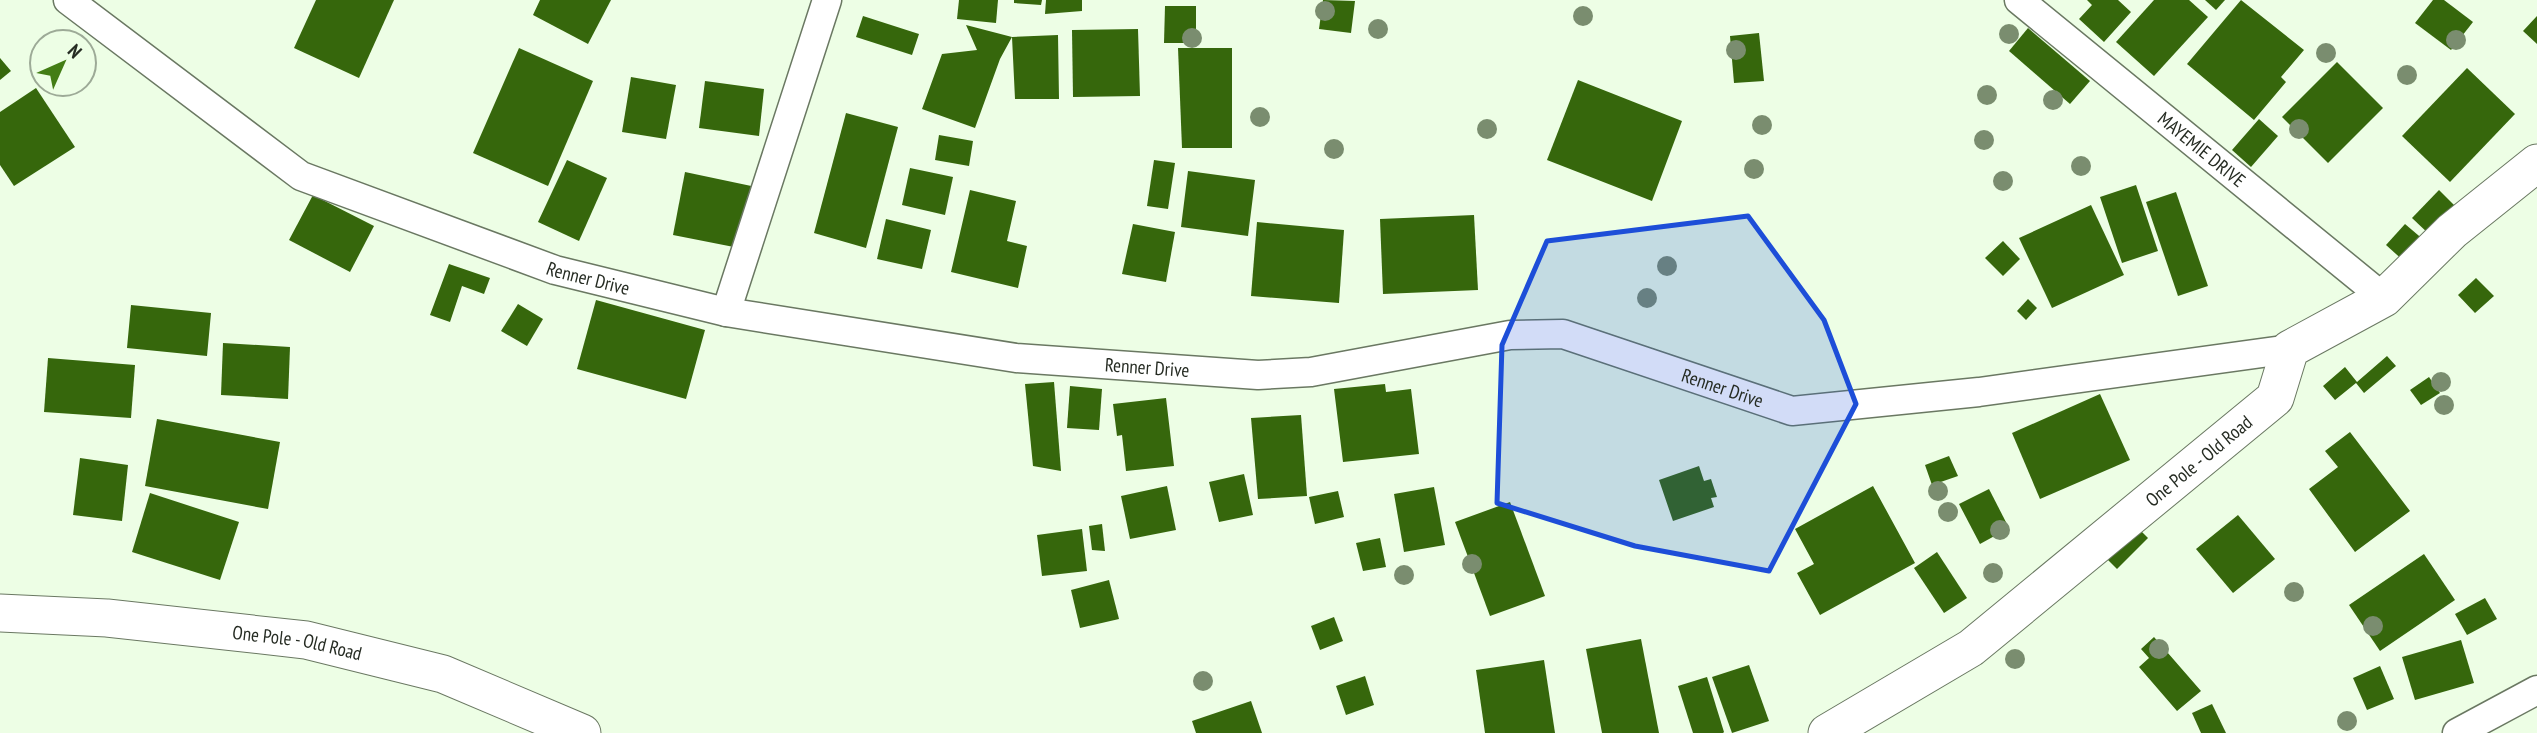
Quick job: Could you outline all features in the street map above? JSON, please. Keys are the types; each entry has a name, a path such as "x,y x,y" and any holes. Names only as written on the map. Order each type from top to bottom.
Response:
{"street":[{"name":"Renner Drive","path":"68,0 301,176 555,270 726,312 1016,358 1258,375 1311,373 1510,335 1563,334 1792,411 1979,392 2290,349"},
{"path":"726,312 827,0"},
{"name":"MAYEMIE DRIVE","path":"2019,0 2384,298"},
{"path":"2290,349 2384,298 2452,231 2537,163"},
{"name":"One Pole - Old Road","path":"1827,733 1971,648 2275,398 2290,349"},
{"name":"One Pole - Old Road","path":"0,613 107,618 306,640 443,674 582,733"},
{"path":"2457,733 2537,690"}],"highlighted area":[{"path":"1748,216 1824,320 1856,404 1769,571 1635,546 1497,503 1502,345 1547,241"}],"building":[{"path":"316,0 394,0 359,78 294,48"},
{"path":"540,0 611,0 588,44 533,15"},
{"path":"959,0 998,0 996,23 957,19"},
{"path":"1014,0 1042,0 1041,5 1014,3"},
{"path":"1046,0 1082,0 1082,11 1045,14"},
{"path":"1323,0 1355,1 1351,33 1319,29"},
{"path":"2087,0 2118,0 2131,12 2104,42 2079,19 2092,5"},
{"path":"2154,0 2189,0 2208,17 2154,76 2116,42"},
{"path":"2205,0 2225,0 2216,10"},
{"path":"2241,0 2304,50 2281,77 2286,82 2254,120 2187,64"},
{"path":"2433,0 2444,0 2473,22 2451,50 2415,23"},
{"path":"1165,6 1196,6 1196,43 1164,43"},
{"path":"863,16 919,34 912,55 856,37"},
{"path":"2537,16 2537,44 2523,31"},
{"path":"966,25 1012,37 1000,59 975,128 922,109 942,54 977,50"},
{"path":"2028,28 2090,81 2070,104 2009,51"},
{"path":"1138,29 1140,96 1073,97 1072,30"},
{"path":"1759,33 1764,81 1734,83 1730,36"},
{"path":"1058,35 1059,99 1015,99 1012,37"},
{"path":"519,48 593,81 548,186 473,153"},
{"path":"1178,48 1232,48 1232,148 1182,148"},
{"path":"0,58 11,71 0,80"},
{"path":"2337,62 2383,108 2328,163 2282,117"},
{"path":"2467,68 2515,114 2450,182 2402,136"},
{"path":"631,77 676,85 666,139 622,132"},
{"path":"1578,80 1682,121 1652,201 1547,160"},
{"path":"705,81 764,89 759,136 699,128"},
{"path":"28,93 28,98 43,98 75,147 14,186 0,165 0,112"},
{"path":"846,113 898,127 866,248 814,233"},
{"path":"2259,119 2278,136 2251,167 2232,150"},
{"path":"939,135 973,141 969,166 935,160"},
{"path":"567,160 607,178 579,241 538,222"},
{"path":"1154,160 1175,163 1168,209 1147,206"},
{"path":"910,168 953,177 945,215 902,205"},
{"path":"1188,171 1255,180 1248,236 1181,227"},
{"path":"685,172 756,187 744,249 673,235"},
{"path":"2136,185 2158,251 2122,263 2100,197"},
{"path":"970,190 1016,201 1007,241 1027,246 1018,288 951,272"},
{"path":"2439,190 2458,209 2431,236 2412,218"},
{"path":"2176,192 2208,286 2178,296 2146,202"},
{"path":"313,195 374,226 350,272 289,240"},
{"path":"2091,205 2124,275 2052,308 2019,238"},
{"path":"1474,215 1478,290 1383,294 1380,219"},
{"path":"886,219 931,230 922,269 877,259"},
{"path":"1257,222 1344,230 1339,303 1251,296"},
{"path":"1133,224 1175,232 1166,282 1122,274"},
{"path":"2405,224 2425,241 2406,263 2386,245"},
{"path":"2003,241 2020,259 2003,276 1985,258"},
{"path":"449,264 490,278 484,294 462,286 450,322 430,315"},
{"path":"2476,278 2494,296 2475,313 2458,295"},
{"path":"2028,299 2037,308 2026,320 2017,311"},
{"path":"596,300 705,330 686,399 577,369"},
{"path":"518,304 543,319 527,346 501,331"},
{"path":"131,305 211,313 207,356 127,348"},
{"path":"223,343 290,347 288,399 221,395"},
{"path":"2387,356 2396,366 2364,393 2356,383 2335,400 2323,386 2345,367 2357,382"},
{"path":"48,358 135,365 131,418 44,412"},
{"path":"2429,377 2440,393 2421,405 2410,390"},
{"path":"1054,382 1061,471 1033,466 1025,384"},
{"path":"1385,384 1386,392 1411,389 1419,454 1343,462 1334,389"},
{"path":"1070,386 1102,389 1099,430 1067,428"},
{"path":"2100,394 2130,460 2040,499 2012,433"},
{"path":"1166,398 1174,466 1126,471 1122,435 1117,436 1113,404"},
{"path":"1301,415 1307,496 1258,499 1251,418"},
{"path":"157,419 280,442 268,509 145,486"},
{"path":"2350,432 2410,511 2355,552 2309,489 2338,467 2325,451"},
{"path":"1949,456 1958,476 1932,485 1925,465"},
{"path":"80,458 128,465 122,521 73,515"},
{"path":"1699,466 1704,481 1711,479 1717,497 1711,498 1714,507 1673,521 1659,480"},
{"path":"1244,474 1253,515 1219,522 1209,482"},
{"path":"1167,486 1176,530 1130,539 1121,496"},
{"path":"1873,486 1915,563 1820,615 1797,573 1814,564 1795,529"},
{"path":"1434,487 1445,545 1404,552 1394,494"},
{"path":"1989,489 2009,528 1980,544 1959,504"},
{"path":"1338,491 1344,517 1315,524 1309,497"},
{"path":"150,493 239,522 220,580 132,552"},
{"path":"1510,502 1545,596 1490,616 1455,522"},
{"path":"2238,515 2275,559 2233,593 2196,549"},
{"path":"1102,524 1105,551 1092,550 1089,526"},
{"path":"2137,527 2148,538 2117,569 2106,558"},
{"path":"1082,529 1087,571 1042,576 1037,535"},
{"path":"1380,538 1386,567 1363,571 1356,543"},
{"path":"1937,552 1967,598 1944,613 1914,568"},
{"path":"2424,554 2455,600 2380,651 2349,605"},
{"path":"1109,580 1119,619 1080,628 1071,590"},
{"path":"2485,598 2497,619 2467,635 2455,614"},
{"path":"1334,617 1343,641 1320,650 1311,626"},
{"path":"2154,637 2201,691 2177,711 2139,667 2149,658 2141,649"},
{"path":"1641,639 1659,733 1602,733 1586,649"},
{"path":"2461,640 2474,683 2415,700 2402,657"},
{"path":"1544,660 1555,733 1485,733 1476,670"},
{"path":"1749,665 1769,721 1732,733 1712,677"},
{"path":"2380,666 2394,699 2367,710 2353,678"},
{"path":"1365,676 1374,705 1346,715 1336,686"},
{"path":"1707,677 1723,733 1693,733 1678,686"},
{"path":"1251,701 1262,733 1196,733 1192,721"},
{"path":"2212,704 2226,733 2201,733 2192,713"}]}
